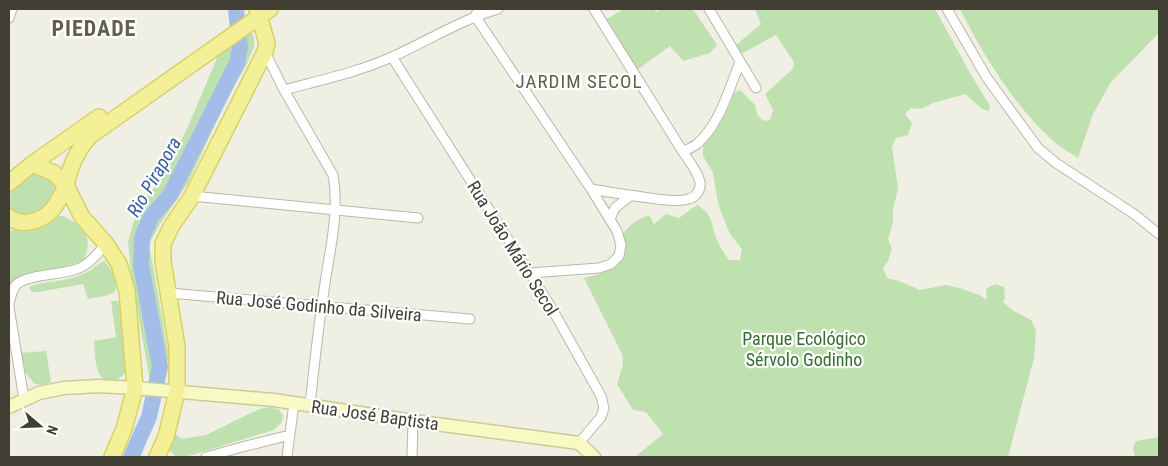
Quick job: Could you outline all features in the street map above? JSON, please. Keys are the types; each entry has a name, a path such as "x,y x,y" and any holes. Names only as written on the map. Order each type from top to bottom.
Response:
{"main road":[{"path":"265,33 274,9"},
{"path":"9,183 32,164 257,12 265,33 267,43 265,52 192,196 171,227 164,244 163,261 177,348 166,437 157,457"},
{"path":"51,211 81,146 90,136 225,34"},
{"path":"73,136 67,179 82,217 106,244 119,264 127,291 135,388 124,429 112,457"},
{"path":"32,164 67,179"},
{"path":"12,222 30,222 51,211 66,212 82,217"}],"street":[{"path":"9,18 12,9"},
{"path":"284,90 348,73 392,57 477,12 498,9"},
{"path":"591,189 630,196 674,200 688,199 694,196 699,192 700,183 684,152 594,9"},
{"path":"709,9 756,88"},
{"path":"947,9 987,78 1023,130 1038,148 1056,163 1134,214 1159,234"},
{"path":"477,12 617,231 621,245 619,256 611,264 599,268 529,273"},
{"path":"265,52 284,90 333,175 336,190 310,406"},
{"name":"Rua João Mário Secol","path":"392,57 529,273 601,396 604,408 601,417 579,443"},
{"path":"684,152 696,145 707,134 720,110 740,62"},
{"path":"192,196 418,218"},
{"path":"610,220 615,208 630,196"},
{"path":"24,399 9,306 11,294 17,284 29,279 76,270 85,266 106,244"},
{"name":"Rua José Godinho da Silveira","path":"168,293 470,319"},
{"path":"9,407 39,393 64,388 99,386 135,388"},
{"name":"Rua José Baptista","path":"135,388 294,403 579,443"},
{"path":"288,457 294,403"},
{"path":"412,457 413,421"},
{"path":"206,457 290,436"},
{"path":"579,443 594,457"}],"green space":[{"path":"624,9 654,9 656,12 661,9 693,9 717,45 710,53 683,61 670,46 637,70 605,20"},
{"name":"Parque Ecológico Sérvolo Godinho","path":"755,9 935,9 990,106 989,111 982,109 965,94 933,103 921,109 911,108 905,114 912,123 908,135 896,138 892,147 898,188 893,210 893,223 888,239 892,249 888,261 883,268 887,278 920,290 946,285 963,289 987,300 986,289 995,284 1004,287 1005,298 1003,302 1012,310 1031,320 1036,331 1034,358 1008,457 635,457 663,434 646,412 633,410 617,384 623,365 622,354 584,278 602,273 616,265 624,252 623,233 634,222 649,215 654,224 666,214 679,218 697,205 710,217 718,242 729,260 740,260 742,249 730,234 723,217 718,203 713,173 703,156 703,146 729,107 734,93 740,90 755,105 758,116 764,121 770,120 773,110 765,94 793,69 794,62 776,35 741,54 737,53 735,46 761,24"},
{"path":"960,9 1159,9 1159,33 1111,82 1093,114 1078,158 1053,141 1024,110 1000,78"},
{"path":"251,31 254,37 254,47 245,68 230,92 188,183 160,224 149,244 168,351 168,360 150,382 131,272 128,241 138,208 161,179 187,129 220,51"},
{"path":"37,172 52,179 56,186 57,195 35,217 11,213 9,199 14,187 24,178"},
{"path":"63,216 76,224 85,234 88,246 83,261 57,269 9,290 9,231 39,227 52,217"},
{"path":"104,261 112,271 116,283 115,292 105,296 88,299 83,284 38,292 32,292 29,287 80,275"},
{"path":"111,301 118,301 129,361 126,372 112,383 101,377 98,372 94,341 116,337"},
{"path":"46,351 51,382 43,385 35,384 24,370 20,353"},
{"path":"158,404 141,457 124,457 146,405"},
{"path":"270,407 279,410 283,415 282,422 274,430 185,457 176,457 169,450 172,428 175,434 182,439 206,435 259,409"},
{"path":"1159,437 1159,457 1135,457 1133,448 1136,441"}],"waterway":[{"name":"Rio Pirapora","path":"131,457 149,417 160,367 141,265 142,238 151,217 170,195 237,63 240,48 236,9"}],"district":[{"name":"PIEDADE","path":"94,28"},
{"name":"JARDIM SECOL","path":"579,81"}]}
